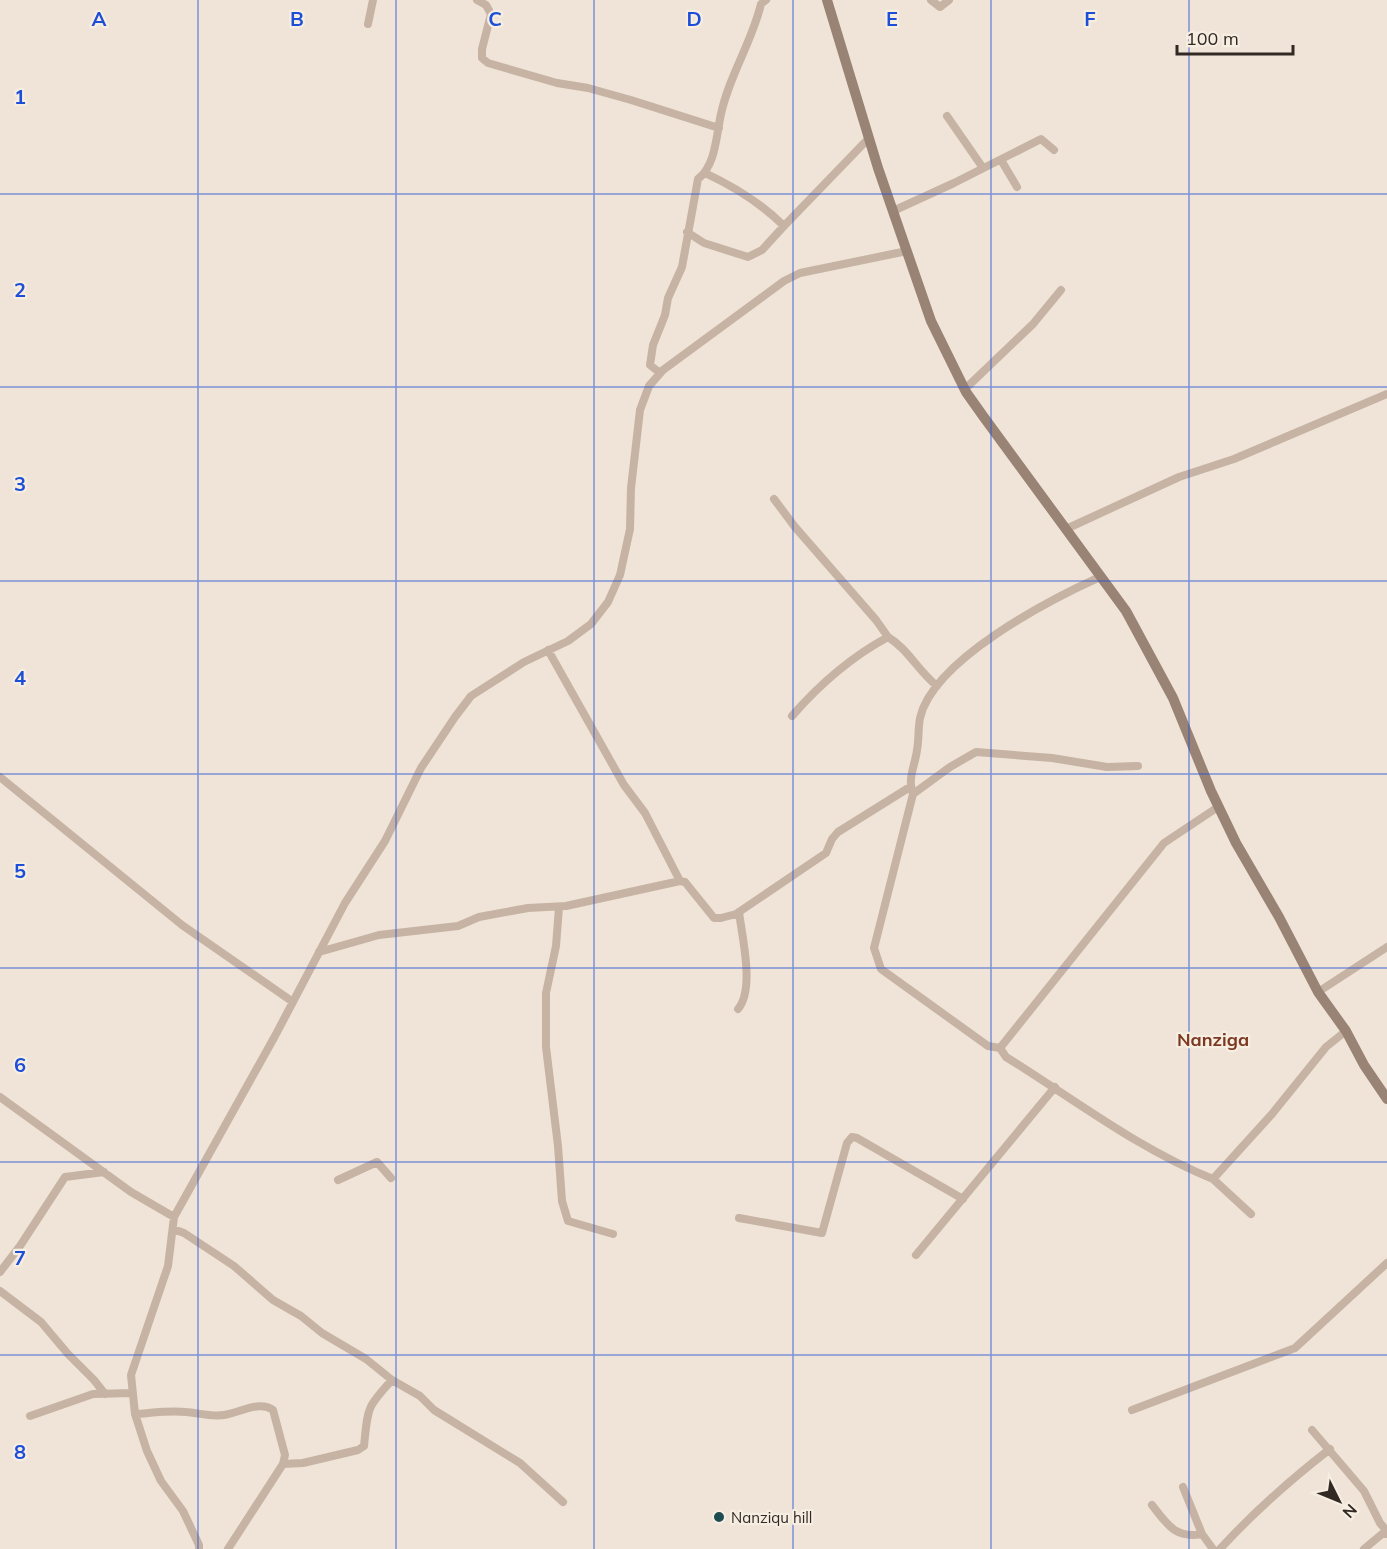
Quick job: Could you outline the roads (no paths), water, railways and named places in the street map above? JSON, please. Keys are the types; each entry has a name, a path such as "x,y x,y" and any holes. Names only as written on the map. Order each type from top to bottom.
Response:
{"street":[{"path":"368,24 373,0"},
{"path":"477,0 486,5 491,14 482,49 482,58 488,63 557,83 588,88 631,100 719,128"},
{"path":"489,9 494,0"},
{"path":"660,373 650,365 653,345 665,315 668,298 682,267 698,179 705,173 711,159 729,87 757,19 760,4 766,0"},
{"path":"827,0 869,138 931,321 965,389 1126,612 1173,698 1218,807 1236,843 1279,917 1318,992 1346,1031 1364,1065 1387,1099"},
{"path":"931,0 939,7 949,0"},
{"path":"947,116 983,168"},
{"path":"687,232 704,243 748,257 762,250 869,138"},
{"path":"893,211 1041,139 1054,150"},
{"path":"1001,160 1017,186"},
{"path":"705,173 740,190 784,226"},
{"path":"199,1549 183,1511 161,1481 147,1451 135,1414 131,1375 168,1266 174,1217 345,903 385,841 421,768 471,696 524,662 568,641 591,624 608,602 620,575 630,529 631,488 640,410 649,386 660,373 784,281 800,273 907,251"},
{"path":"965,389 1033,324 1061,290"},
{"path":"1066,529 1179,477 1234,459 1387,393"},
{"path":"774,499 888,637 896,642 925,676 937,686"},
{"path":"1100,577 1072,590 983,643 962,659 937,686 920,717 919,741 909,784 911,791 874,948 881,969 988,1046 1000,1048 1006,1057 1140,1144 1213,1179 1251,1214"},
{"path":"792,716 825,681 888,637"},
{"path":"549,650 624,785 645,813 680,881"},
{"path":"319,952 379,935 458,926 479,918 528,908 559,907 680,881 685,882 714,918 721,918 739,912 826,853 838,832 976,753 1052,758 1107,767 1138,766"},
{"path":"0,790 3,779 182,925 293,1002"},
{"path":"1000,1048 1164,843 1218,807"},
{"path":"559,907 556,946 546,993 546,1047 562,1201 568,1221 613,1234"},
{"path":"738,1009 743,1003 746,962 739,912"},
{"path":"1318,992 1387,947"},
{"path":"1213,1179 1272,1114 1326,1047 1346,1031"},
{"path":"915,1255 1055,1087"},
{"path":"0,1097 131,1192 174,1217"},
{"path":"739,1218 822,1233 847,1143 852,1137 963,1199"},
{"path":"338,1180 377,1162 391,1178"},
{"path":"0,1272 20,1246 65,1177 104,1172"},
{"path":"172,1229 184,1233 234,1266 273,1300 366,1359 392,1380 420,1396 434,1410 520,1463 563,1502"},
{"path":"1132,1410 1295,1348 1387,1263"},
{"path":"0,1291 41,1322 105,1394"},
{"path":"283,1464 303,1463 358,1450 364,1446 366,1417 370,1404 392,1380"},
{"path":"30,1416 93,1394 133,1393"},
{"path":"135,1414 184,1411 223,1416 242,1409 270,1407 273,1410 285,1455 283,1464 228,1549"},
{"path":"1312,1430 1364,1491 1387,1533 1382,1534 1364,1549"},
{"path":"1220,1549 1254,1513 1330,1449"},
{"path":"1183,1487 1202,1534 1213,1549"},
{"path":"1152,1505 1167,1525 1176,1532 1190,1536 1202,1534"}],"place":[{"name":"Nanziqu hill","path":"719,1517"}],"district":[{"name":"Nanziga","path":"1213,1039"}]}
